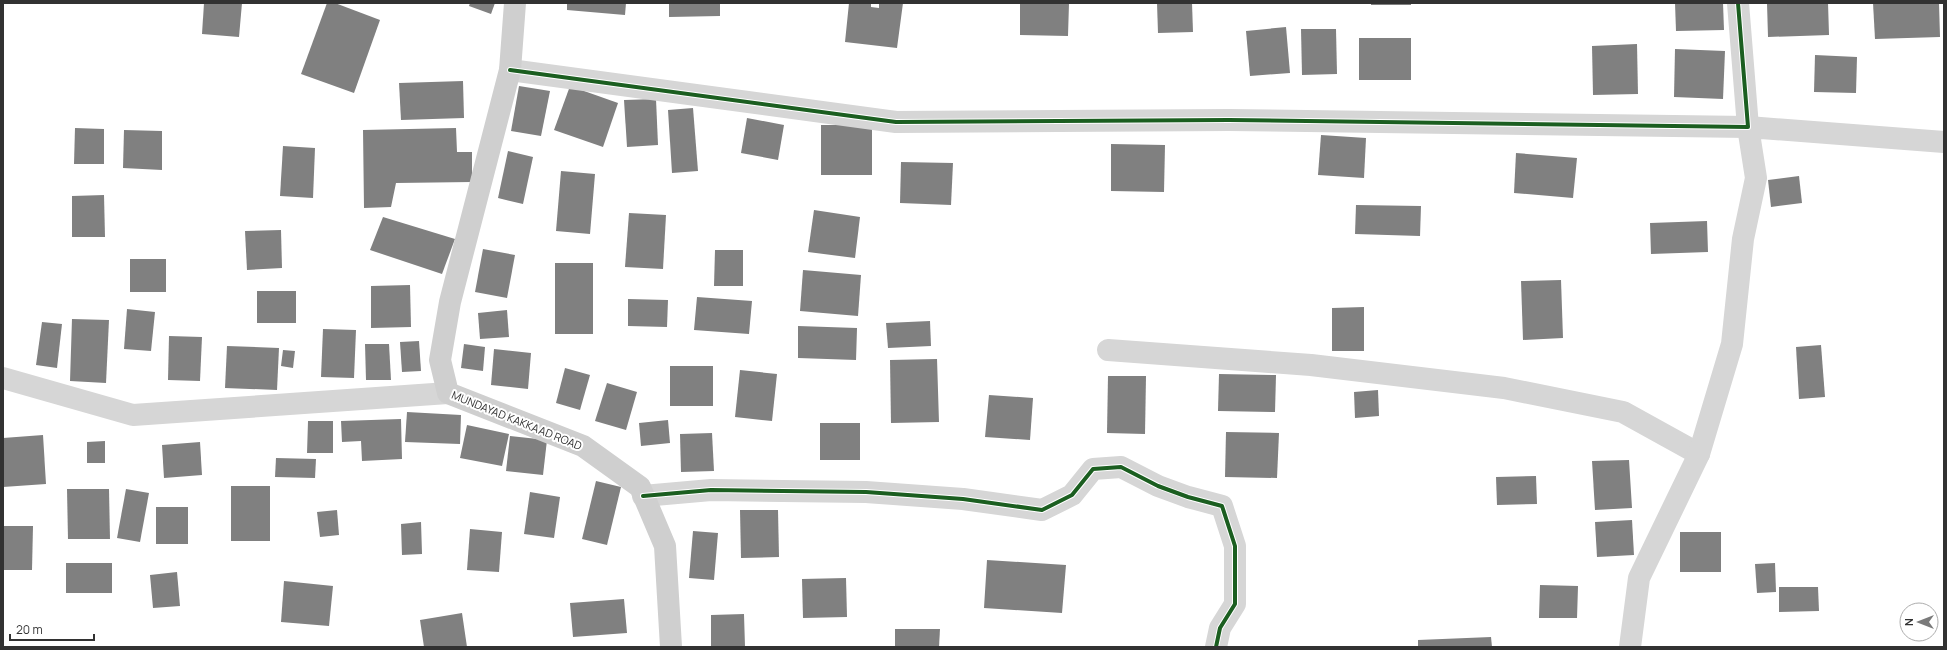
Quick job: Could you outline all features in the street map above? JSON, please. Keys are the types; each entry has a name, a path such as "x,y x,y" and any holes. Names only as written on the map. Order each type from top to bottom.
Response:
{"main road":[{"name":"MUNDAYAD KAKKAAD ROAD","path":"515,3 510,70 450,302 440,360 448,392 583,446 640,487 665,546 671,647"}],"street":[{"path":"1630,647 1639,578 1699,454 1732,344 1743,239 1756,178 1748,127 1738,3"},
{"path":"510,70 896,122 1229,120 1748,127 1944,142"},
{"path":"1108,350 1311,365 1504,388 1623,412 1699,454"},
{"path":"3,378 133,415 448,392"},
{"path":"643,496 711,490 866,492 963,499 1042,510 1072,495 1093,469 1121,467 1173,491 1222,506 1235,546 1235,604 1220,628 1216,647"}],"building":[{"path":"204,3 242,3 239,37 202,34"},
{"path":"327,3 335,3 380,20 354,93 301,74"},
{"path":"470,3 495,3 491,14 469,6"},
{"path":"567,3 626,3 625,15 567,10"},
{"path":"669,3 720,3 720,16 669,17"},
{"path":"849,3 871,3 871,7 879,8 879,3 903,3 897,48 845,42"},
{"path":"1020,3 1069,3 1068,36 1020,35"},
{"path":"1157,3 1192,3 1193,32 1158,33"},
{"path":"1371,3 1411,3 1411,5 1371,5"},
{"path":"1675,3 1723,3 1724,30 1676,31"},
{"path":"1767,3 1828,3 1829,35 1768,37"},
{"path":"1873,3 1939,3 1940,37 1875,39"},
{"path":"1286,27 1290,73 1250,76 1246,31"},
{"path":"1301,29 1336,29 1337,74 1302,75"},
{"path":"1359,38 1411,38 1411,80 1359,80"},
{"path":"1637,44 1638,94 1593,95 1592,46"},
{"path":"1675,49 1725,51 1723,99 1674,97"},
{"path":"1815,55 1857,57 1856,93 1814,92"},
{"path":"463,81 464,118 401,120 399,83"},
{"path":"519,86 550,91 541,136 511,131"},
{"path":"570,86 618,103 603,147 554,130"},
{"path":"656,99 658,145 627,147 624,100"},
{"path":"693,108 698,171 672,173 668,110"},
{"path":"747,118 784,125 778,160 741,153"},
{"path":"821,125 872,125 872,175 821,175"},
{"path":"75,128 104,129 104,164 74,164"},
{"path":"456,128 457,152 472,152 472,182 396,183 391,207 364,208 363,130"},
{"path":"124,130 162,131 162,170 123,168"},
{"path":"1321,135 1366,138 1364,178 1318,175"},
{"path":"1111,144 1165,145 1164,192 1111,191"},
{"path":"283,146 315,148 313,198 280,196"},
{"path":"508,151 533,157 523,204 498,198"},
{"path":"1516,153 1577,158 1573,198 1514,193"},
{"path":"901,162 953,163 951,205 900,203"},
{"path":"561,171 595,174 590,234 556,231"},
{"path":"1799,176 1802,203 1771,207 1768,180"},
{"path":"104,195 105,237 72,237 72,196"},
{"path":"1356,205 1421,206 1420,236 1355,234"},
{"path":"814,210 860,217 855,258 808,252"},
{"path":"629,213 666,215 663,269 625,267"},
{"path":"383,217 455,239 442,274 370,250"},
{"path":"1707,221 1708,252 1651,254 1650,223"},
{"path":"281,230 282,268 247,270 245,231"},
{"path":"483,249 515,255 507,298 475,292"},
{"path":"715,250 743,250 743,286 714,286"},
{"path":"130,259 166,259 166,292 130,292"},
{"path":"555,263 593,263 593,334 555,334"},
{"path":"803,270 861,275 858,316 800,311"},
{"path":"1561,280 1563,338 1523,340 1521,281"},
{"path":"410,285 411,327 371,328 371,286"},
{"path":"257,291 296,291 296,323 257,323"},
{"path":"697,297 752,301 749,334 694,330"},
{"path":"628,299 668,300 667,327 628,326"},
{"path":"1364,307 1364,351 1332,351 1332,308"},
{"path":"127,309 155,312 151,351 124,349"},
{"path":"507,310 509,337 480,339 478,313"},
{"path":"72,319 109,320 106,383 70,381"},
{"path":"930,321 931,346 888,348 886,323"},
{"path":"42,322 62,324 57,368 36,365"},
{"path":"798,326 857,328 856,360 798,358"},
{"path":"323,329 356,330 354,378 321,377"},
{"path":"169,336 202,337 200,381 168,380"},
{"path":"419,341 421,371 402,372 400,342"},
{"path":"365,344 389,344 391,380 366,380"},
{"path":"464,344 485,347 483,371 461,368"},
{"path":"1821,345 1825,397 1799,399 1796,347"},
{"path":"227,346 279,348 277,390 225,388"},
{"path":"494,349 531,353 528,389 491,385"},
{"path":"283,350 295,351 293,368 281,366"},
{"path":"937,359 939,422 891,423 890,360"},
{"path":"670,366 713,366 713,406 670,406"},
{"path":"565,368 590,375 580,410 556,403"},
{"path":"740,370 777,374 772,421 735,417"},
{"path":"1219,374 1276,375 1275,412 1218,411"},
{"path":"1108,376 1146,376 1145,434 1107,433"},
{"path":"607,383 637,392 626,430 595,421"},
{"path":"1378,390 1379,416 1355,418 1354,392"},
{"path":"989,395 1033,398 1030,440 985,437"},
{"path":"407,412 461,415 460,444 405,442"},
{"path":"401,419 402,459 362,461 361,441 342,442 341,421"},
{"path":"668,420 670,443 641,446 639,423"},
{"path":"308,421 333,421 333,453 307,453"},
{"path":"820,423 860,423 860,460 820,460"},
{"path":"467,425 509,434 502,466 460,458"},
{"path":"1226,432 1279,433 1277,478 1225,477"},
{"path":"712,433 714,471 681,472 680,434"},
{"path":"43,435 46,484 3,487 3,438"},
{"path":"510,436 547,440 543,475 506,471"},
{"path":"105,441 105,463 87,463 87,442"},
{"path":"200,442 202,475 164,478 162,445"},
{"path":"276,458 316,459 315,478 275,477"},
{"path":"1629,460 1632,508 1595,510 1592,461"},
{"path":"1536,476 1537,504 1497,505 1496,477"},
{"path":"596,481 621,487 607,545 582,539"},
{"path":"231,486 270,486 270,541 231,541"},
{"path":"67,489 109,489 110,539 68,539"},
{"path":"126,489 149,493 140,542 117,538"},
{"path":"530,492 560,497 554,538 524,534"},
{"path":"156,507 188,507 188,544 156,544"},
{"path":"337,510 339,535 320,537 317,512"},
{"path":"740,510 778,510 779,557 741,558"},
{"path":"1632,520 1634,555 1597,557 1595,522"},
{"path":"421,522 422,554 402,555 401,524"},
{"path":"3,526 33,526 32,570 3,570"},
{"path":"470,529 502,532 499,572 467,570"},
{"path":"693,531 718,533 714,580 689,578"},
{"path":"1680,532 1721,532 1721,572 1680,572"},
{"path":"987,560 1066,565 1062,613 984,608"},
{"path":"66,563 112,563 112,593 66,593"},
{"path":"1775,563 1776,592 1757,593 1755,564"},
{"path":"177,572 180,606 153,608 150,575"},
{"path":"846,578 847,617 803,618 802,579"},
{"path":"284,581 333,586 329,626 281,622"},
{"path":"1540,585 1578,586 1577,618 1539,618"},
{"path":"1779,587 1818,587 1819,611 1779,612"},
{"path":"624,599 627,633 573,637 570,603"},
{"path":"462,613 467,647 424,647 420,620"},
{"path":"744,614 745,647 711,647 711,615"},
{"path":"895,629 940,629 939,647 895,647"},
{"path":"1491,637 1492,647 1418,647 1418,640"}],"cycle path":[{"path":"510,70 896,122 1229,120 1748,127 1738,3"},
{"path":"643,496 711,490 866,492 963,499 1042,510 1072,495 1093,469 1121,467 1158,486 1188,497 1222,506 1235,546 1235,604 1220,628 1216,647"}]}
